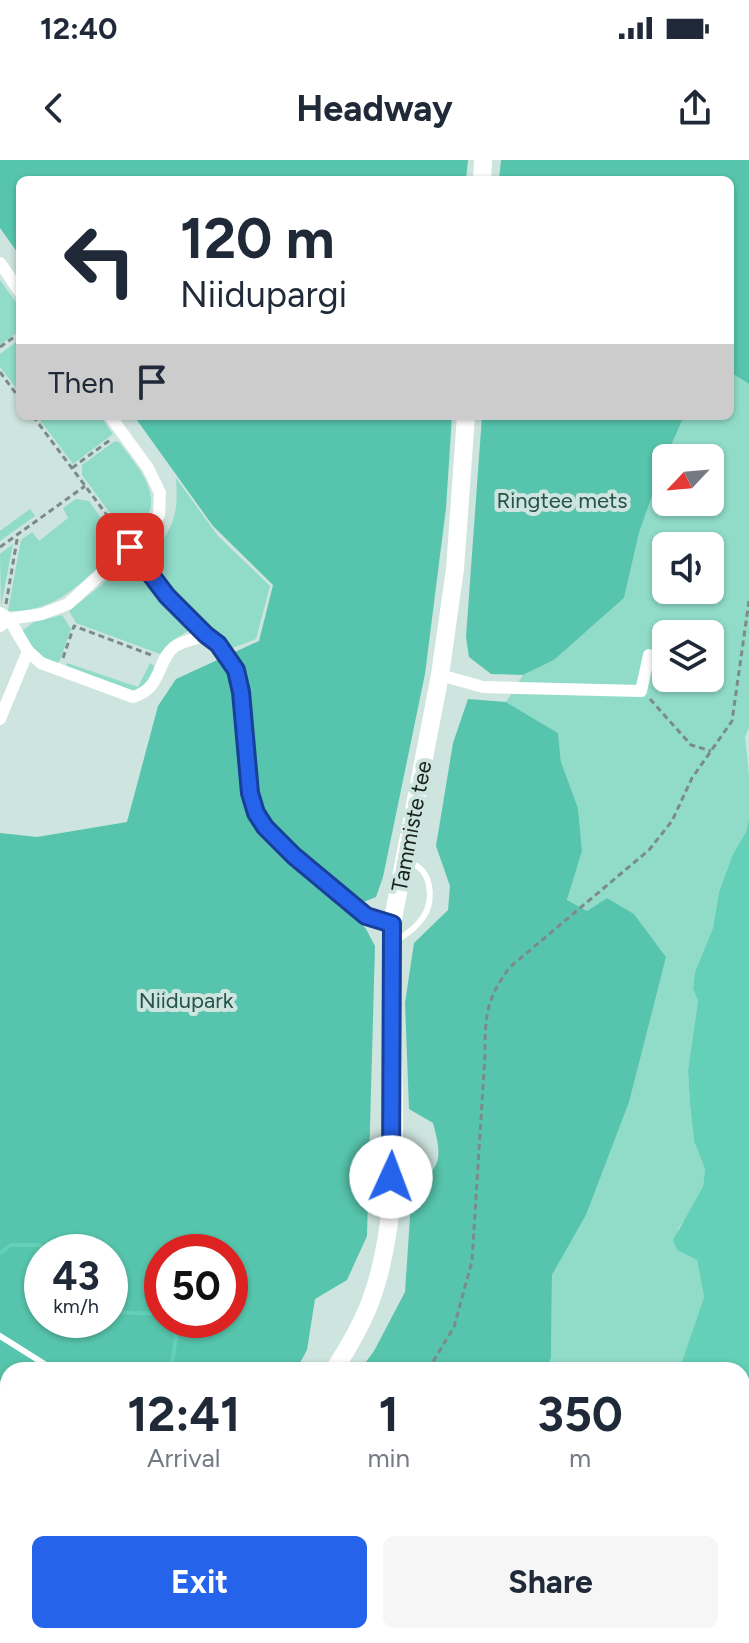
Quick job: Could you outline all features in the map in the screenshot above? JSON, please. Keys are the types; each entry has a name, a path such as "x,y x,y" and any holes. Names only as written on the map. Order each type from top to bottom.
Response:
{"main road":[{"name":"Tammiste tee","path":"339,1362 372,1298 389,1231 393,1150 392,933 440,675 455,569 466,420"}],"street":[{"path":"0,263 16,286"},
{"path":"3,619 42,614 68,604 130,547 159,515 160,493 148,468 113,420"},
{"path":"130,547 167,596 218,644 236,670 241,692 250,793 256,813 278,841 366,916 392,933"},
{"path":"3,619 41,663 133,697 144,694 174,648 206,635"},
{"path":"0,719 28,651"},
{"path":"440,675 483,687 641,691 649,655"}],"lane":[{"path":"392,933 408,933 426,915 431,892 425,872 414,863 404,863"},
{"path":"0,1336 41,1362"}],"path":[{"path":"0,372 16,394"},
{"path":"36,420 130,547"},
{"path":"72,468 121,432"},
{"path":"0,547 85,486"},
{"path":"3,619 18,534"},
{"path":"433,1362 454,1327 472,1261 485,1023 492,991 510,967 649,850 672,821 692,778 732,721 749,601"},
{"path":"60,670 74,626 166,661"},
{"path":"91,642 94,633"},
{"path":"128,655 130,647"},
{"path":"641,691 691,745 711,751"}],"shaded area":[{"path":"0,280 16,302 16,333 0,345"},
{"path":"16,342 16,388 0,367 0,354"},
{"path":"734,375 749,384 749,728 745,737 749,819 719,890 713,928 695,972 693,989 698,1001 688,1070 694,1141 705,1169 703,1187 696,1203 678,1229 677,1250 697,1260 704,1297 682,1362 549,1362 552,1275 586,1215 666,957 634,914 607,898 587,911 567,900 582,851 578,808 561,762 558,733 506,702 523,675 554,660 624,598 639,533 652,496 652,516 724,516 724,444 672,444 682,420 734,420"},
{"path":"40,420 103,420 113,434 73,464"},
{"path":"115,441 119,442 141,472 151,494 147,517 132,530 121,528 82,475 82,465"},
{"path":"176,478 218,536 270,586 256,639 230,649 162,580 144,553 148,542 158,548 169,530 176,507"},
{"path":"76,499 89,501 117,542 116,550 55,601 41,607 8,611 21,540 32,532 39,541 68,518 63,508"},
{"path":"30,509 35,516 0,541 0,531"},
{"path":"13,544 1,606 0,554"},
{"path":"125,566 139,571 188,631 160,654 76,623 69,611"},
{"path":"62,615 71,629 56,665 35,651 27,642 23,630 34,622"},
{"path":"67,663 138,687 150,663 156,667 143,689 132,693 65,668"},
{"path":"749,819 749,1362 682,1362 704,1297 697,1260 677,1250 673,1240 703,1187 705,1169 694,1141 688,1070 698,1001 693,989 695,972 713,928 719,891 733,854 746,832"}],"green space":[{"path":"0,160 468,160 466,176 16,176 16,250 0,228"},
{"path":"501,160 749,160 749,384 734,375 734,176 499,176"},
{"name":"Niidupark","path":"137,420 452,420 446,508 425,674 383,877 376,897 361,903 352,913 375,946 367,1236 347,1280 315,1299 307,1350 300,1362 0,1362 0,833 37,837 127,822 158,706 176,679 259,641 273,585 213,526"},
{"name":"Ringtee mets","path":"482,420 682,420 672,444 652,444 652,496 639,533 624,598 554,660 523,675 491,674 469,657 466,637"},
{"path":"468,699 506,702 558,733 561,762 578,808 582,851 567,900 587,911 607,898 634,914 666,957 629,1102 586,1215 552,1275 549,1362 366,1362 405,1292 412,1187 430,1173 438,1160 433,1123 409,1109 405,1003 414,943 448,910 450,886 436,846 453,743"}],"waterway":[{"path":"0,1253 11,1245 24,1245"},
{"path":"128,1312 144,1313"},
{"path":"172,1362 176,1338"}],"route":[{"path":"130,547 167,596 218,644 236,670 241,692 250,793 256,813 265,827 294,856 366,916 392,924 391,1177"}]}
